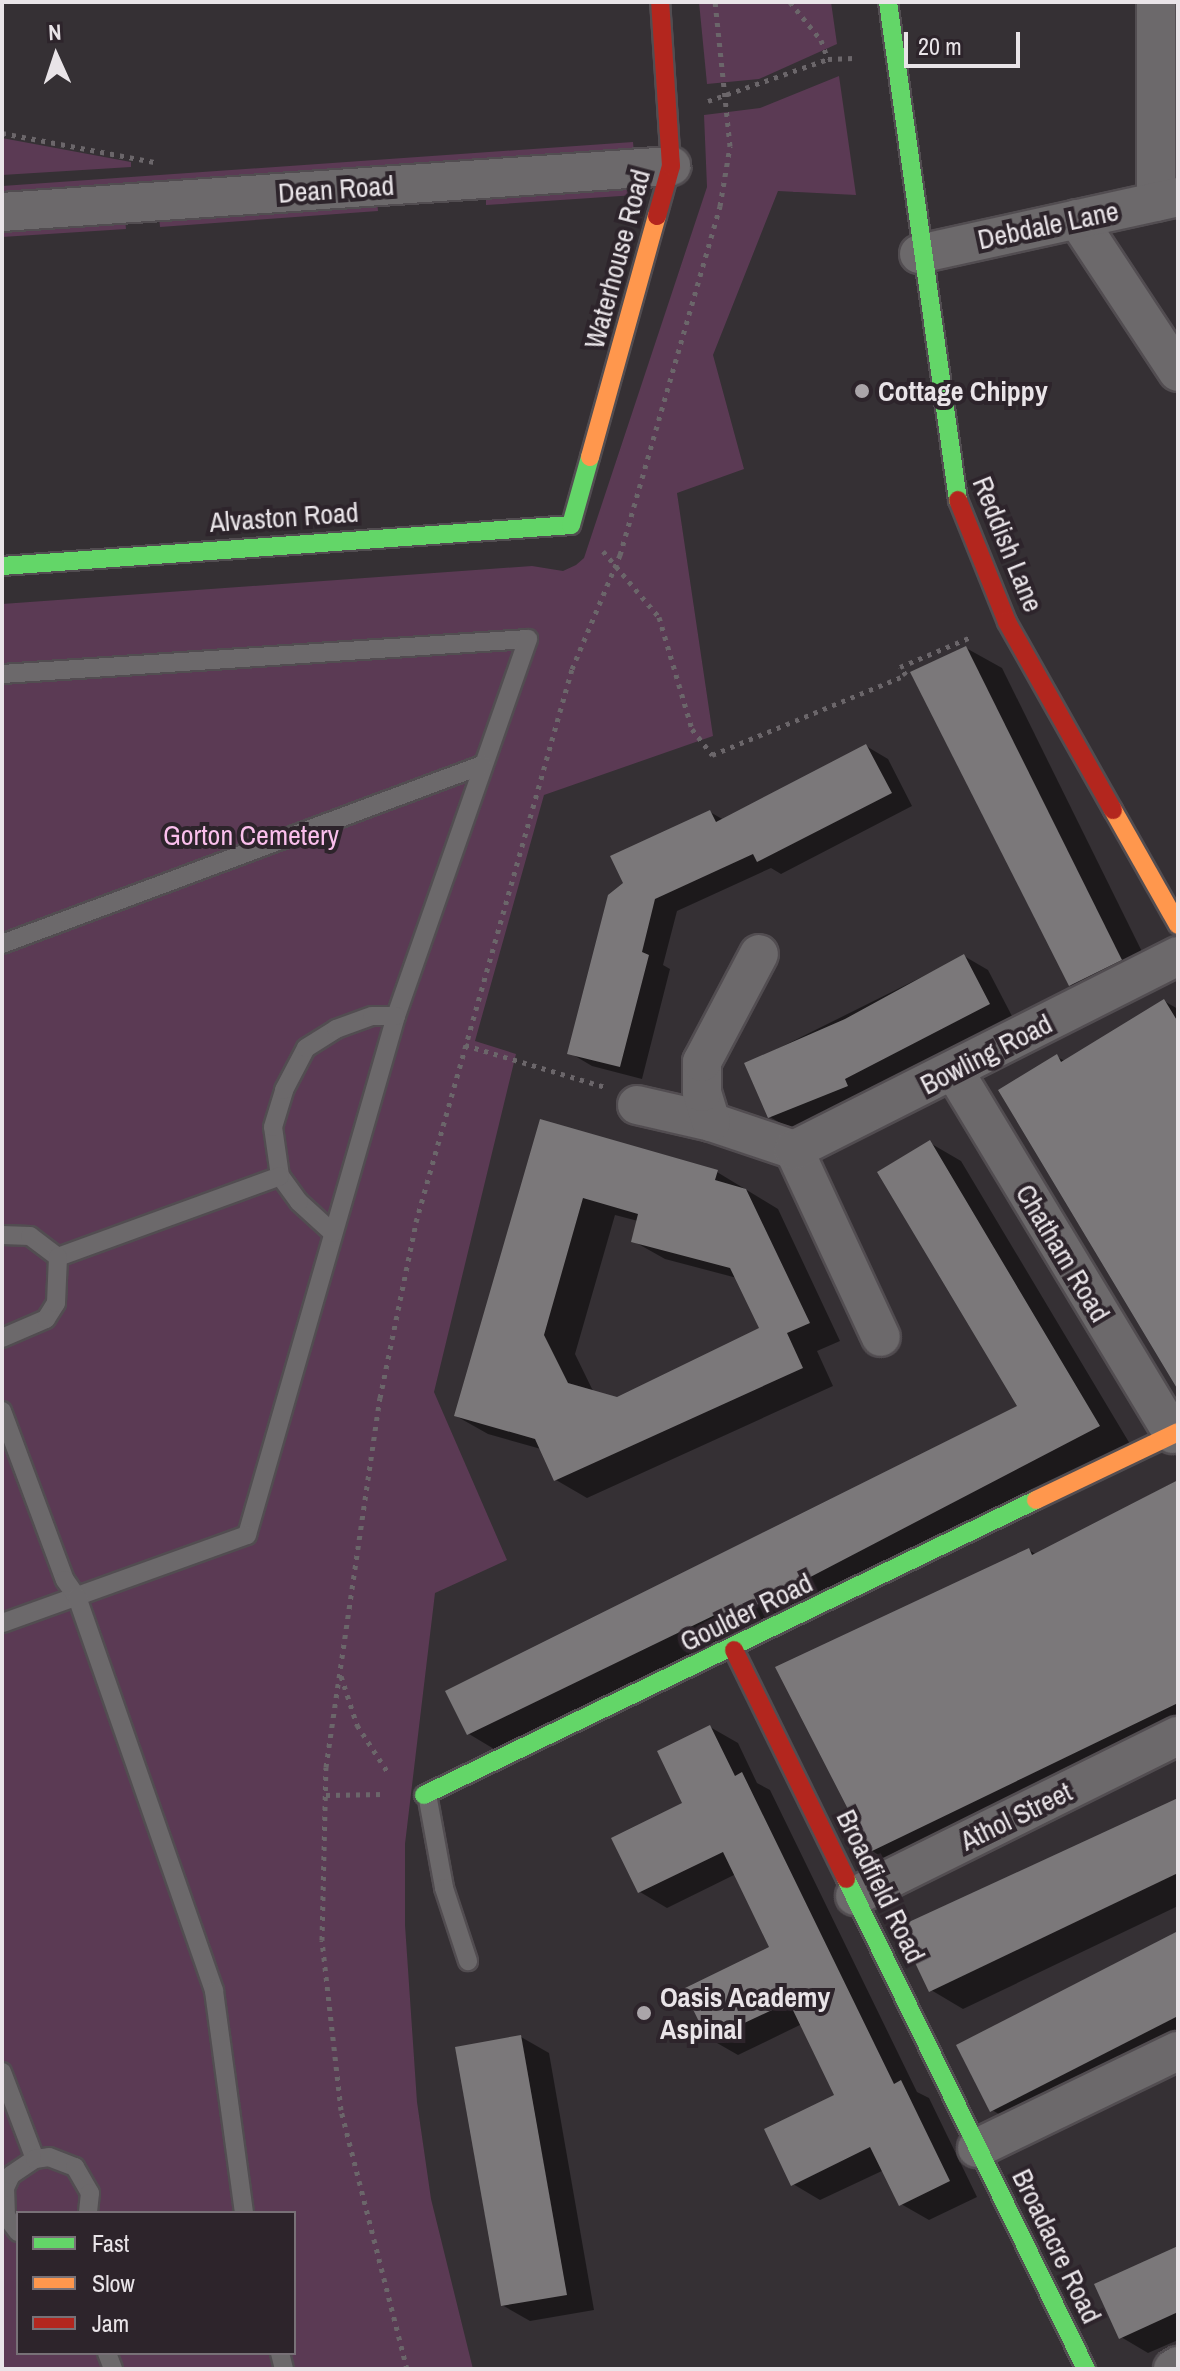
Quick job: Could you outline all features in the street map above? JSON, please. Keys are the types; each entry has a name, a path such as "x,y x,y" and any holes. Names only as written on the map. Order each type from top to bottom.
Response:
{"street":[{"name":"Waterhouse Road","path":"571,525 671,166 660,2"},
{"name":"Reddish Lane","path":"888,2 952,486 1007,622 1178,925"},
{"path":"1163,16 1167,200"},
{"name":"Dean Road","path":"2,212 671,166"},
{"name":"Debdale Lane","path":"919,254 1167,200"},
{"path":"1077,219 1178,372"},
{"name":"Alvaston Road","path":"2,566 571,525"},
{"path":"711,1122 702,1092 702,1062 759,954"},
{"name":"Bowling Road","path":"794,1150 1178,956"},
{"name":"Chatham Road","path":"954,1071 1175,1433"},
{"path":"637,1105 711,1122 794,1150 881,1337"},
{"name":"Goulder Road","path":"422,1795 734,1650 1175,1433"},
{"name":"Broadfield Road","path":"734,1650 977,2148"},
{"name":"Athol Street","path":"855,1896 1178,1736"},
{"path":"977,2148 1178,2051"},
{"name":"Broadacre Road","path":"977,2148 1086,2369"}],"lane":[{"path":"2,674 528,639 396,1016 247,1535 2,1623"},
{"path":"2,944 482,765"},
{"path":"333,1233 299,1202 280,1176 273,1127 284,1090 306,1048 360,1020 396,1016"},
{"path":"58,1257 280,1176"},
{"path":"2,1235 30,1236 58,1257"},
{"path":"2,1338 46,1319 56,1303 58,1257"},
{"path":"2,1411 10,1459 65,1580 77,1597 214,1991 244,2211"},
{"path":"422,1795 437,1861 468,1961"},
{"path":"2,2072 35,2159"},
{"path":"4,2216 3,2202 11,2175 35,2159 64,2160 75,2167 90,2193 88,2211"}],"path":[{"path":"407,2369 341,2110 322,1940 326,1795 340,1672 392,1331 465,1045 572,669 617,562 720,206 730,146 715,2"},
{"path":"790,2 821,40 828,59"},
{"path":"724,94 828,59 854,58"},
{"path":"2,133 153,160 155,171"},
{"path":"571,525 617,562 659,617 692,729 712,755 906,675 900,667 973,636"},
{"path":"465,1045 613,1090 637,1105"},
{"path":"340,1672 357,1725 390,1776 422,1795"},
{"path":"326,1795 422,1795"}],"green space":[{"path":"699,2 831,2 837,44 759,79 707,84"},
{"name":"Gorton Cemetery","path":"839,76 856,195 778,191 713,355 744,469 677,493 713,736 544,795 475,1041 516,1054 434,1392 507,1560 435,1593 405,1844 405,1925 417,2102 431,2199 473,2369 2,2369 2,604 532,566 563,571 576,565 584,558 707,187 704,115 760,108"},
{"path":"2,138 131,162 131,167 2,175"},
{"path":"633,142 634,153 2,197 2,186"},
{"path":"635,183 636,195 486,205 486,193"},
{"path":"377,201 378,211 160,227 159,216"},
{"path":"125,219 126,229 2,237 2,227"}],"building":[{"path":"966,646 1122,960 1069,986 910,672"},
{"path":"866,744 892,793 757,862 753,854 655,899 642,952 649,955 620,1067 567,1054 608,895 623,883 610,856 710,810 716,822"},
{"path":"964,954 990,1004 845,1079 848,1086 768,1118 744,1063 845,1019"},
{"path":"1164,999 1178,1022 1178,1390 998,1090 1057,1054 1061,1062"},
{"path":"540,1119 718,1170 715,1180 746,1189 810,1323 787,1333 803,1368 554,1481 535,1439 454,1416","holes":["583,1198 638,1214 631,1242 730,1268 759,1328 617,1397 568,1383 544,1335"]},
{"path":"930,1140 1100,1426 724,1622 719,1613 467,1735 445,1691 1017,1406 877,1172"},
{"path":"1178,1480 1178,1703 870,1852 775,1667 1029,1548 1032,1555"},
{"path":"710,1725 735,1776 742,1772 894,2084 901,2080 950,2181 899,2206 870,2147 791,2186 764,2129 834,2095 789,2002 708,2040 683,1989 769,1947 723,1852 638,1893 611,1838 682,1803 657,1751"},
{"path":"1178,1798 1178,1873 929,1992 898,1927"},
{"path":"1178,1931 1178,2016 990,2112 956,2045"},
{"path":"521,2035 567,2295 501,2306 455,2047"},
{"path":"1178,2246 1178,2312 1119,2339 1094,2284"}],"traffic: fast":[{"path":"888,2 958,500"},
{"path":"2,566 571,525 590,457"},
{"path":"424,1795 1036,1500"},
{"path":"846,1879 1086,2369"}],"traffic: slow":[{"path":"590,457 657,216"},
{"path":"1113,810 1178,925"},
{"path":"1036,1500 1178,1432"}],"traffic: jam":[{"path":"657,216 671,166 660,2"},
{"path":"958,500 1007,622 1113,810"},
{"path":"734,1650 846,1879"}],"place":[{"name":"Cottage Chippy","path":"862,391"},
{"name":"Oasis Academy Aspinal","path":"644,2013"}]}
